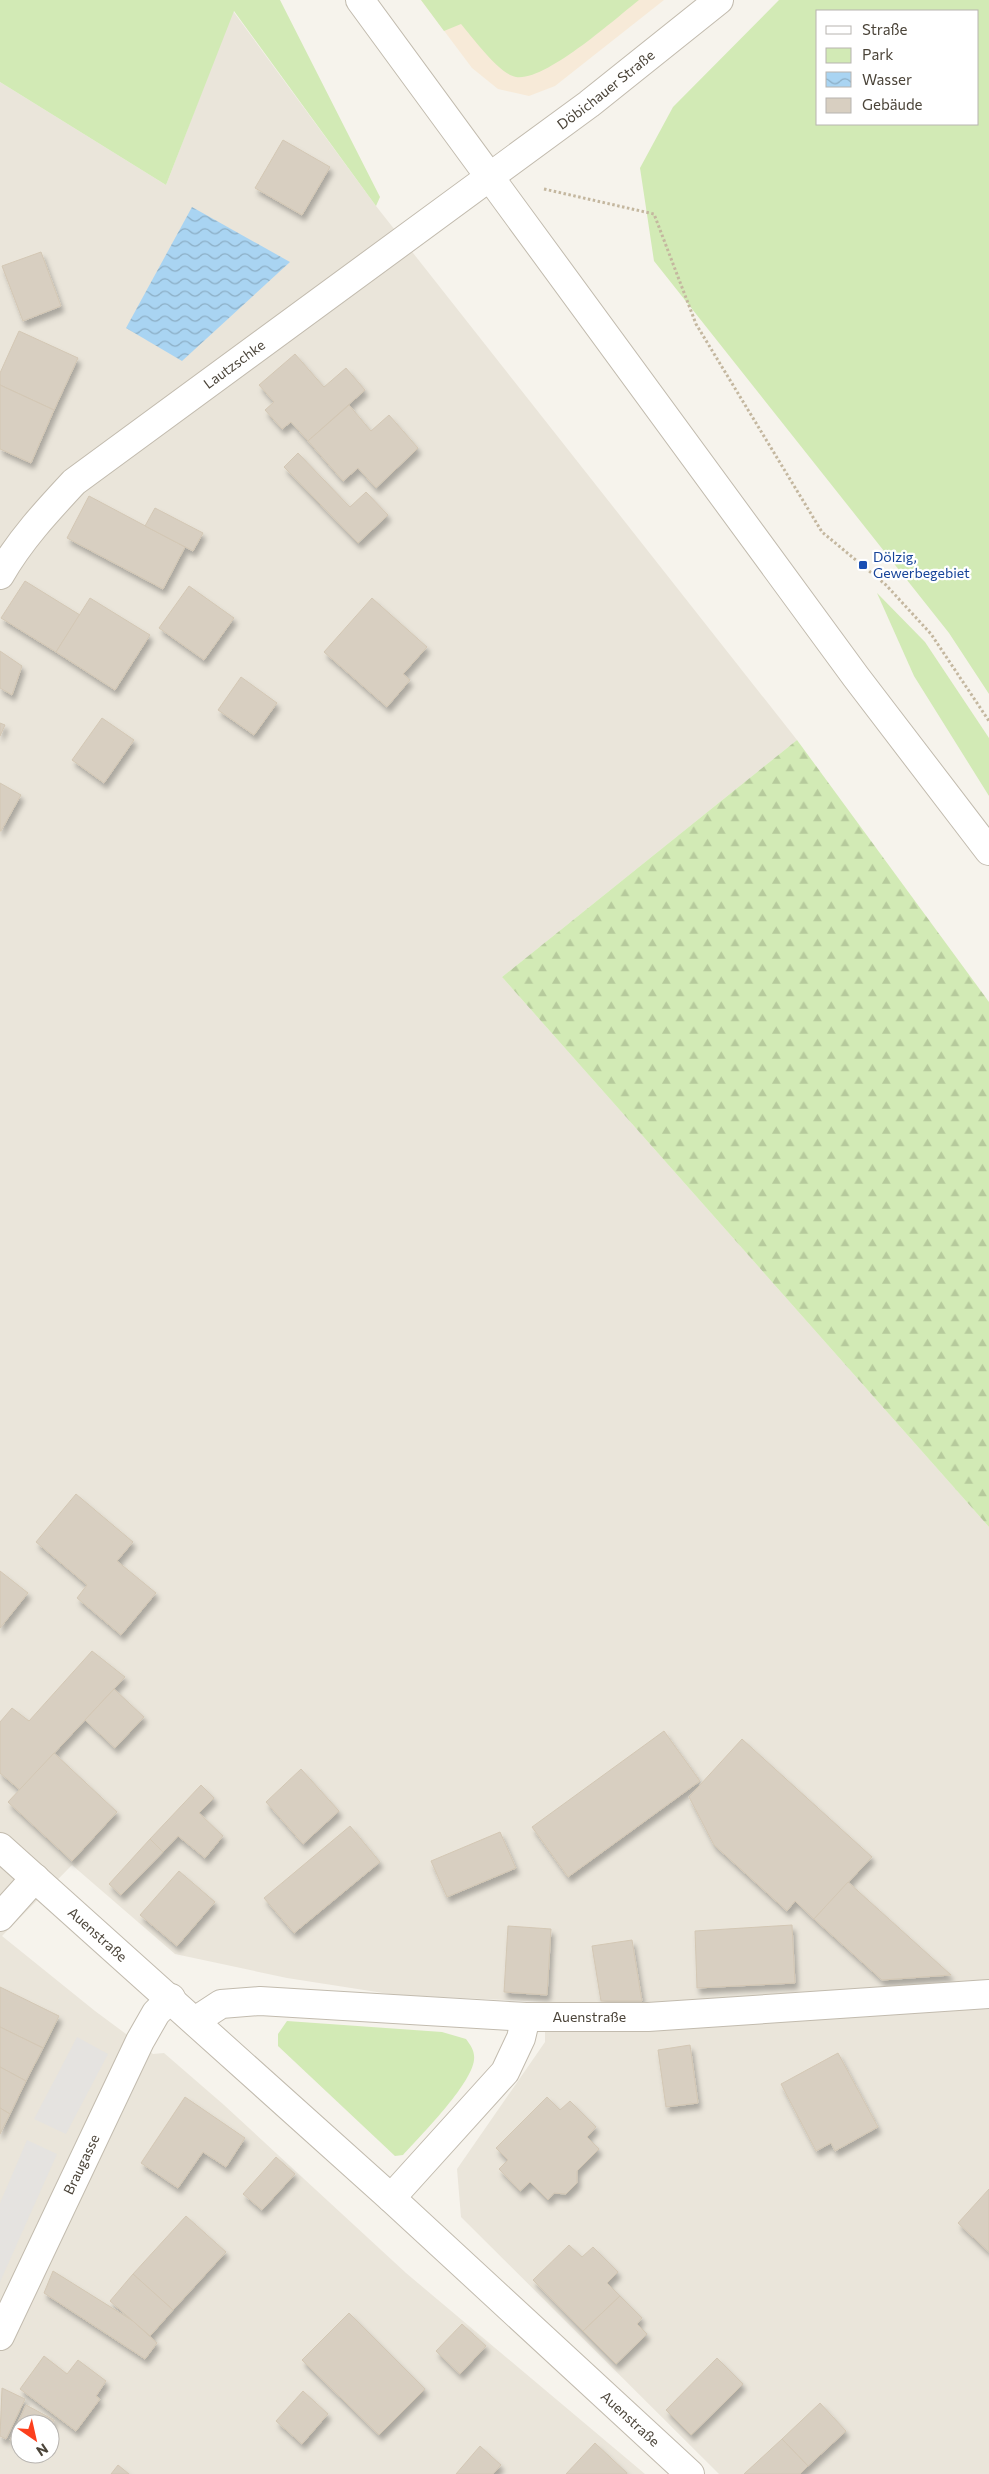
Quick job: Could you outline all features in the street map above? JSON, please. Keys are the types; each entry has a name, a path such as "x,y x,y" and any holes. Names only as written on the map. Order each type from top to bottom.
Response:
{"street":[{"path":"360,0 856,678 989,851"},
{"name":"Döbichauer Straße","path":"490,177 589,104 719,0"},
{"name":"Lautzschke","path":"0,575 44,514 74,482 490,177"},
{"name":"Auenstraße","path":"0,1847 391,2198 690,2474"},
{"path":"0,1916 35,1878"},
{"name":"Auenstraße","path":"195,2021 221,2004 260,2001 526,2017 648,2017 989,1994"},
{"name":"Braugasse","path":"0,2336 140,2041 156,2013 170,1998"},
{"path":"391,2198 505,2072 520,2038 526,2017"}],"path":[{"path":"490,177 654,214 696,324 822,532 886,585 931,634 989,721"}],"shaded area":[{"path":"421,0 664,0 555,86 529,96 498,89 472,68"},
{"path":"233,11 376,206 797,740 502,977 989,1527 989,2474 719,2474 461,2217 457,2169 545,2042 545,2002 396,1995 287,1978 175,1954 72,1865 2,1936 95,2011 153,2054 164,2053 224,2105 406,2273 645,2474 0,2474 0,82 166,185"},
{"path":"77,2037 108,2054 66,2134 34,2119"},
{"path":"27,2140 57,2154 0,2282 0,2203"}],"green space":[{"path":"0,0 280,0 380,197 376,206 234,11 166,185 0,82"},
{"path":"421,0 639,0 598,34 562,60 529,76 516,77 494,63 461,24 444,31"},
{"path":"779,0 989,0 989,694 949,633 654,261 640,168 673,107"},
{"path":"877,593 925,642 989,738 989,796 914,676"},
{"path":"797,740 989,1002 989,1527 502,977"},
{"path":"287,2021 442,2032 466,2039 473,2051 474,2060 464,2083 433,2123 403,2155 395,2156 278,2046 278,2034"}],"water":[{"path":"192,207 290,262 182,361 126,328"}],"building":[{"path":"283,140 330,167 302,215 255,188"},
{"path":"41,252 61,306 23,321 2,266"},
{"path":"19,331 78,358 54,410 0,385 0,373"},
{"path":"295,354 324,387 346,368 365,390 308,441 291,422 282,429 265,410 274,402 259,385"},
{"path":"0,385 54,410 31,463 0,449"},
{"path":"349,405 371,431 389,415 418,448 376,488 358,468 343,481 308,441"},
{"path":"298,453 350,507 366,492 388,515 358,543 284,467"},
{"path":"89,496 185,547 163,589 67,538"},
{"path":"155,508 203,533 193,551 145,526"},
{"path":"25,581 80,615 56,652 1,618"},
{"path":"189,586 234,618 204,660 159,628"},
{"path":"90,598 150,635 115,690 56,652"},
{"path":"372,598 427,647 403,674 410,680 387,707 324,652"},
{"path":"0,651 22,666 12,695 0,688"},
{"path":"241,677 277,703 254,735 218,710"},
{"path":"102,718 134,740 104,783 72,760"},
{"path":"0,723 5,725 0,736"},
{"path":"0,783 21,795 1,831 0,831"},
{"path":"76,1494 133,1542 117,1561 156,1593 121,1635 77,1598 87,1585 36,1542"},
{"path":"0,1571 28,1593 0,1628"},
{"path":"92,1651 125,1677 20,1790 0,1773 0,1722 12,1708 29,1721"},
{"path":"114,1689 144,1717 115,1748 85,1720"},
{"path":"664,1731 700,1781 568,1877 532,1827"},
{"path":"742,1739 872,1857 814,1919 795,1901 787,1911 714,1845 689,1797"},
{"path":"54,1753 117,1812 72,1861 8,1802"},
{"path":"301,1769 339,1811 303,1844 266,1802"},
{"path":"201,1785 214,1798 199,1813 223,1836 205,1858 178,1836 163,1852 150,1839"},
{"path":"350,1826 380,1862 294,1933 264,1898"},
{"path":"500,1832 516,1868 447,1897 431,1861"},
{"path":"150,1839 163,1852 121,1895 109,1884"},
{"path":"179,1871 215,1902 177,1946 140,1915"},
{"path":"848,1882 951,1975 882,1980 814,1919"},
{"path":"792,1925 795,1983 697,1988 695,1931"},
{"path":"508,1926 551,1929 547,1995 504,1992"},
{"path":"632,1940 642,2001 601,2001 592,1946"},
{"path":"0,1987 59,2016 43,2048 0,2027"},
{"path":"0,2027 43,2048 26,2081 0,2067"},
{"path":"690,2045 698,2103 666,2107 658,2050"},
{"path":"838,2053 878,2127 835,2151 831,2143 816,2151 781,2084"},
{"path":"0,2067 26,2081 10,2114 0,2108"},
{"path":"185,2097 245,2138 226,2167 203,2152 178,2188 141,2163"},
{"path":"547,2097 560,2110 570,2101 596,2127 587,2137 599,2149 577,2171 577,2183 566,2194 554,2193 548,2200 530,2182 520,2191 499,2169 508,2160 496,2148"},
{"path":"0,2108 10,2114 0,2134"},
{"path":"276,2157 295,2174 262,2210 243,2194"},
{"path":"989,2189 989,2252 958,2223"},
{"path":"186,2216 226,2252 173,2310 133,2274"},
{"path":"569,2245 582,2257 593,2247 618,2272 607,2283 620,2296 583,2331 533,2280"},
{"path":"53,2271 133,2321 157,2343 145,2359 44,2293"},
{"path":"133,2274 173,2310 150,2336 110,2301"},
{"path":"620,2296 642,2318 637,2324 647,2334 616,2364 583,2331"},
{"path":"349,2313 425,2389 379,2435 302,2360"},
{"path":"462,2324 486,2346 460,2374 436,2351"},
{"path":"44,2356 67,2374 78,2360 106,2381 96,2396 100,2399 76,2431 60,2419 60,2414 53,2414 20,2389"},
{"path":"717,2358 743,2384 691,2435 666,2410"},
{"path":"2,2388 25,2399 18,2414 10,2414 10,2431 6,2439 0,2436"},
{"path":"303,2391 328,2414 302,2444 276,2421"},
{"path":"820,2403 846,2431 808,2466 782,2439"},
{"path":"26,2405 43,2414 22,2414"},
{"path":"782,2439 808,2466 800,2474 744,2474"},
{"path":"595,2443 627,2473 566,2474"},
{"path":"480,2446 501,2465 493,2474 456,2474"},
{"path":"118,2465 129,2474 111,2474"}],"place":[{"name":"Dölzig, Gewerbegebiet","path":"863,565"}]}
